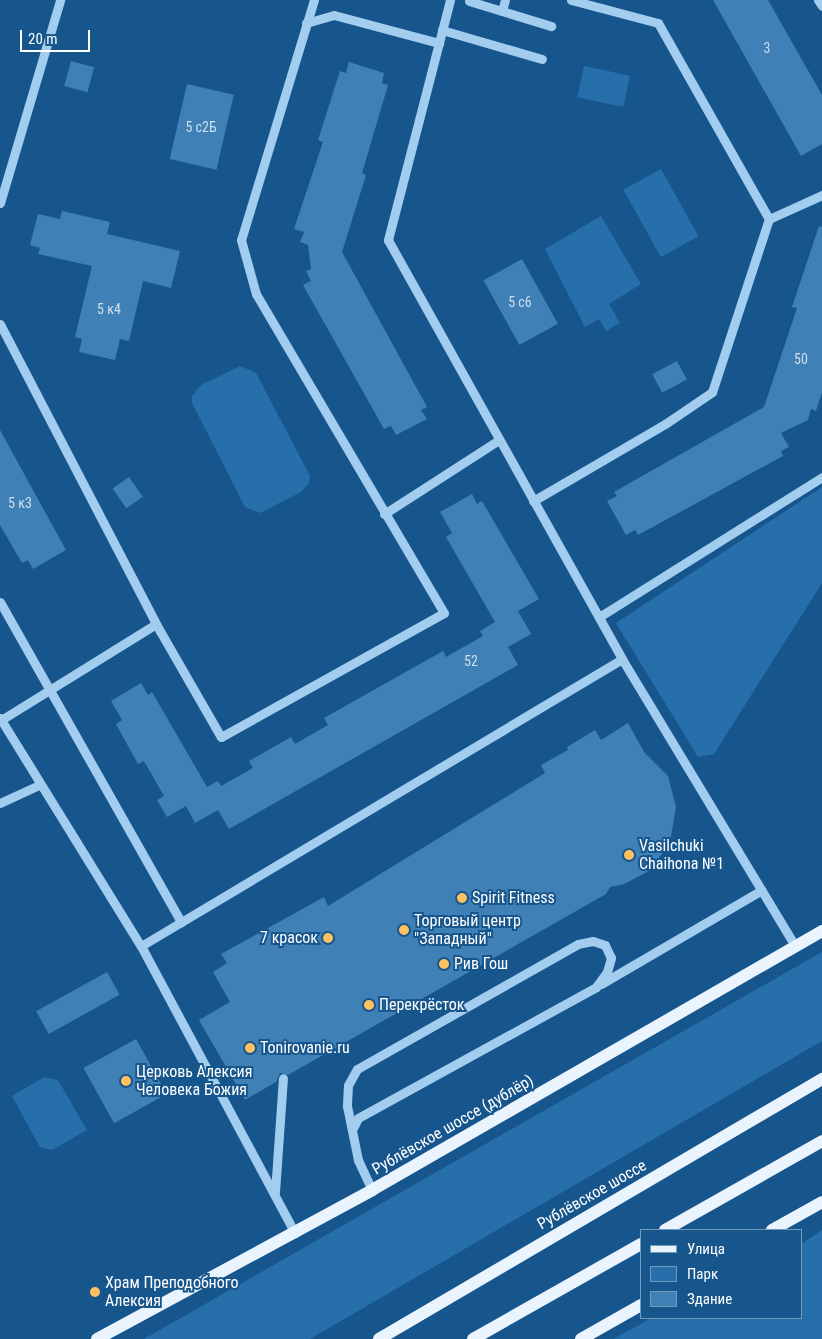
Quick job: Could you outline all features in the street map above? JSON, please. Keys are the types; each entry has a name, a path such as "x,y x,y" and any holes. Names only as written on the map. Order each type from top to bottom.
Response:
{"main road":[{"name":"Рублёвское шоссе (дублёр)","path":"97,1339 372,1190 822,931"},
{"name":"Рублёвское шоссе","path":"379,1339 822,1079"},
{"path":"667,1229 822,1142"},
{"path":"774,1229 822,1202"},
{"path":"473,1339 640,1245"},
{"path":"581,1339 640,1306"}],"lane":[{"path":"0,203 60,0"},
{"path":"0,324 156,624 221,737 444,613 256,294 241,240 314,0"},
{"path":"450,0 388,240 622,659 795,946"},
{"path":"502,11 504,0"},
{"path":"571,0 658,23 769,220"},
{"path":"818,0 822,6"},
{"path":"469,1 551,26"},
{"path":"306,23 334,15 439,43"},
{"path":"442,30 542,59"},
{"path":"533,500 665,424 712,392 769,220 822,195"},
{"path":"384,514 499,440"},
{"path":"598,617 822,477"},
{"path":"0,602 48,691 181,922"},
{"path":"156,624 0,719 141,946 275,1192 295,1233"},
{"path":"141,946 622,659"},
{"path":"0,803 40,785"},
{"path":"352,1130 358,1118 596,987 762,890"},
{"path":"372,1190 358,1160 347,1106 348,1086 358,1069 578,944 592,941 605,945 611,958 607,972 596,987"},
{"path":"275,1192 283,1078"}],"green space":[{"path":"584,66 630,76 623,107 577,97"},
{"path":"661,169 698,236 661,257 623,190"},
{"path":"601,216 641,284 609,304 620,323 606,331 599,319 585,327 545,249"},
{"path":"240,366 256,373 310,476 309,483 301,492 260,513 245,507 192,403 192,396 201,385"},
{"path":"822,487 822,583 714,754 698,757 616,623"},
{"path":"822,952 822,1041 310,1339 144,1339"},
{"path":"44,1077 58,1080 87,1130 52,1150 40,1147 12,1096"},
{"path":"822,1230 822,1339 613,1339 650,1319 802,1319 802,1243"}],"building":[{"path":"713,0 768,0 822,95 822,144 801,156"},
{"path":"71,61 94,67 87,92 64,86"},
{"path":"349,62 384,73 382,83 388,85 362,173 366,175 342,252 427,407 421,410 427,419 396,435 391,426 384,429 303,285 311,281 306,271 311,269 308,245 300,242 304,232 294,229 323,142 318,140 340,71 346,73"},
{"path":"187,84 234,95 216,170 170,159"},
{"path":"62,211 110,222 107,234 180,251 171,288 143,281 129,341 120,339 115,360 79,352 82,339 75,337 92,266 38,254 40,248 30,245 38,214 60,219"},
{"path":"819,226 822,227 822,392 816,411 811,409 808,420 781,433 789,447 781,451 783,456 638,535 635,530 626,535 607,501 617,496 614,492 764,407 797,308 792,307"},
{"path":"522,259 558,324 519,345 484,280"},
{"path":"677,361 687,380 662,393 652,374"},
{"path":"0,430 66,550 33,569 28,560 22,563 0,525"},
{"path":"129,477 143,497 126,508 113,488"},
{"path":"472,494 477,504 482,501 539,599 518,611 531,634 508,647 518,665 229,829 218,810 195,823 186,806 167,817 157,800 164,796 144,761 138,764 116,724 122,720 111,701 141,683 148,695 152,692 207,787 218,781 221,786 253,768 249,761 291,737 295,744 328,725 324,718 443,651 446,657 483,636 480,631 495,622 446,537 452,533 440,512"},
{"name":"Торговый центр \"Западный\"","path":"628,723 644,752 668,776 676,807 670,843 649,871 624,884 610,887 606,894 288,1075 280,1073 276,1082 245,1100 199,1020 230,1002 213,972 227,963 221,954 324,897 328,906 545,773 541,765 568,750 567,747 595,730 601,740"},
{"path":"107,972 120,995 49,1034 36,1011"},
{"name":"Церковь Алексия Человека Божия","path":"136,1039 167,1094 114,1123 84,1068"}],"place":[{"name":"Vasilchuki Chaihona №1","path":"629,855"},
{"name":"Spirit Fitness","path":"462,898"},
{"name":"Торговый центр \"Западный\"","path":"404,930"},
{"name":"7 красок","path":"328,938"},
{"name":"Рив Гош","path":"444,964"},
{"name":"Перекрёсток","path":"369,1005"},
{"name":"Tonirovanie.ru","path":"250,1048"},
{"name":"Церковь Алексия Человека Божия","path":"126,1081"},
{"name":"Храм Преподобного Алексия","path":"95,1292"}]}
